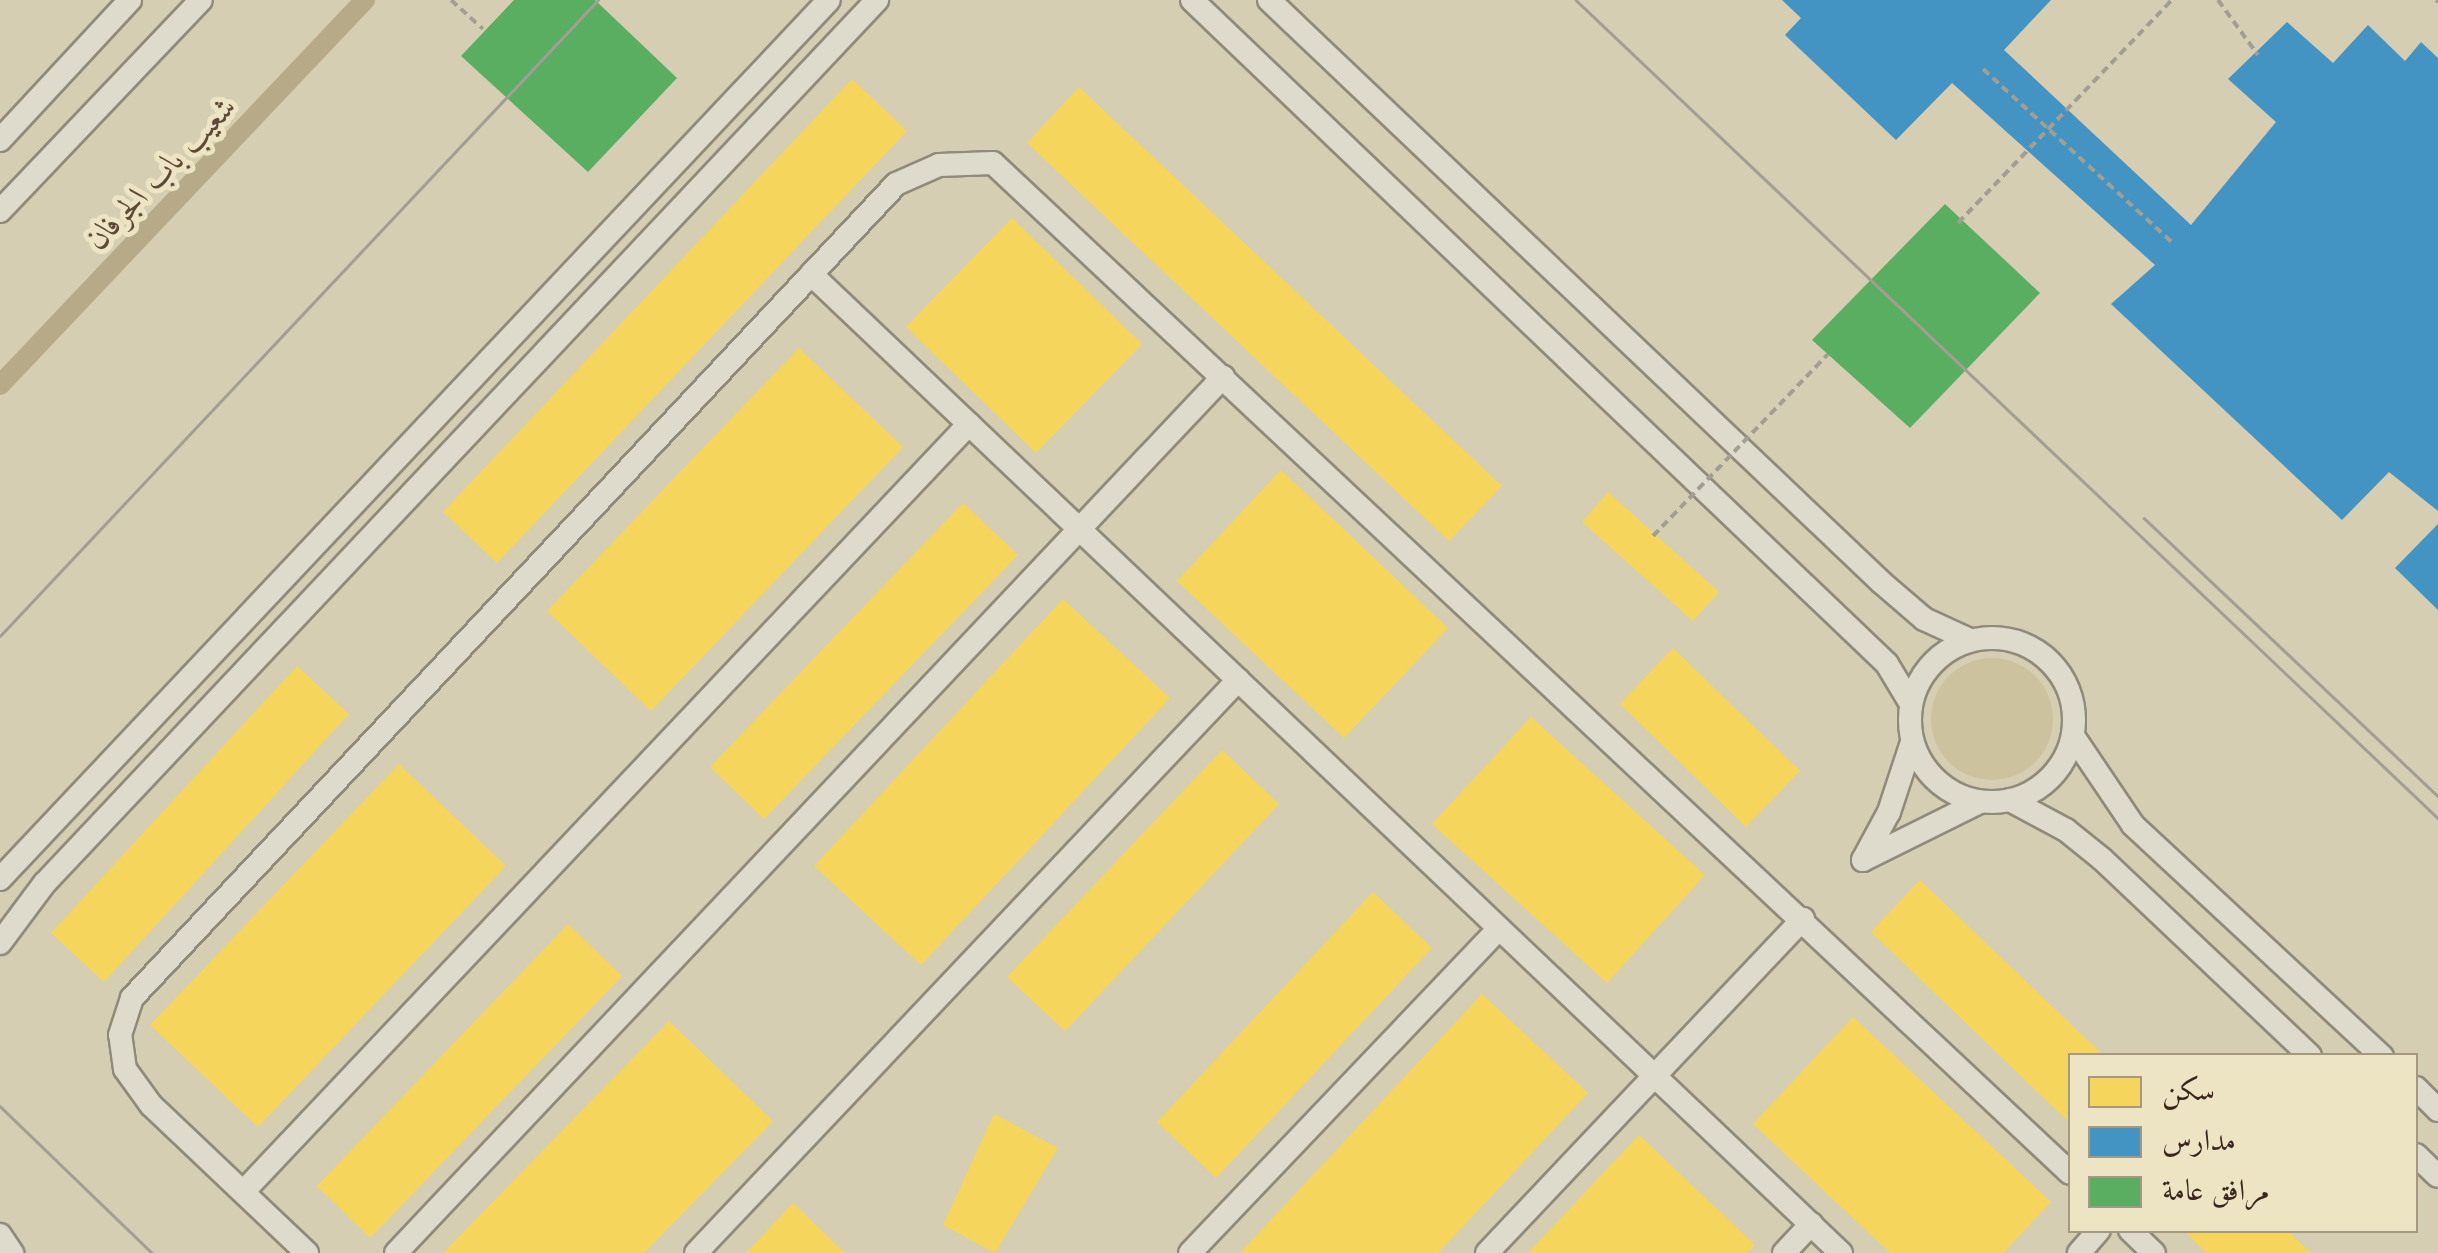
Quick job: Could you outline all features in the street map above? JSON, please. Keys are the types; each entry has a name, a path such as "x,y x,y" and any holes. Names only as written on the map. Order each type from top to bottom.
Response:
{"street":[{"path":"0,140 130,0"},
{"path":"0,211 202,0"},
{"path":"0,879 829,0"},
{"path":"0,943 44,884 877,0"},
{"path":"1192,0 1887,664 1911,704"},
{"path":"1269,0 1924,619 1970,640 2018,641 2039,651 2069,688 2073,736 2134,825 2379,1053"},
{"path":"307,1253 151,1105 126,1069 120,1035 132,998 896,184 938,165 992,162 1804,919 2068,1171"},
{"path":"811,274 1842,1253"},
{"path":"396,1253 1223,377"},
{"path":"242,1192 969,424"},
{"path":"1970,640 1931,664 1911,704 1912,742 1889,812 1863,860 1980,802 2010,800 2051,777 2073,736"},
{"path":"696,1253 1238,680"},
{"path":"1912,742 1937,782 1980,802"},
{"path":"2010,800 2066,830 2102,859 2307,1053"},
{"path":"1487,1253 1804,919"},
{"path":"1190,1253 1499,928"},
{"path":"2418,1090 2438,1110"},
{"path":"2418,1157 2438,1176"},
{"path":"1784,1253 1811,1224"},
{"path":"2078,1253 2096,1233"},
{"path":"2133,1233 2154,1253"},
{"path":"0,1235 12,1253"}],"path":[{"path":"451,0 483,29"},
{"path":"1958,223 2172,0"},
{"path":"2218,0 2258,55"},
{"path":"1983,69 2175,245"},
{"path":"1653,536 1828,354"}],"shaded area":[{"path":"1992,658 2015,662 2035,676 2049,696 2053,719 2049,742 2035,762 2015,776 1992,780 1969,776 1949,762 1935,742 1931,719 1935,696 1949,676 1969,662"}],"building: سكن":[{"path":"852,79 907,131 497,563 443,512"},
{"path":"1079,87 1502,486 1449,541 1027,143"},
{"path":"1012,218 1142,344 1036,453 906,327"},
{"path":"799,348 903,447 651,711 547,611"},
{"path":"1281,470 1448,628 1344,738 1177,581"},
{"path":"1608,492 1719,592 1693,621 1582,522"},
{"path":"963,503 1018,555 764,819 710,767"},
{"path":"1063,599 1170,698 921,965 814,866"},
{"path":"1673,648 1800,771 1746,827 1620,704"},
{"path":"297,666 349,714 104,982 51,933"},
{"path":"1531,717 1705,875 1607,983 1432,824"},
{"path":"1222,750 1279,804 1065,1031 1007,977"},
{"path":"399,764 506,866 258,1127 150,1025"},
{"path":"1920,880 2101,1053 2068,1053 2068,1121 1871,932"},
{"path":"1373,892 1432,948 1216,1178 1157,1122"},
{"path":"568,924 622,976 370,1238 317,1186"},
{"path":"1482,994 1588,1093 1438,1253 1240,1253"},
{"path":"1853,1017 2051,1202 2003,1253 1890,1253 1753,1124"},
{"path":"669,1021 773,1121 644,1253 443,1253"},
{"path":"994,1114 1058,1148 995,1253 943,1225"},
{"path":"1639,1135 1755,1245 1747,1253 1528,1253"},
{"path":"793,1203 845,1253 746,1253"},
{"path":"2186,1233 2290,1233 2311,1253 2207,1253"}],"building: مدارس":[{"path":"1782,0 2051,0 2004,50 2191,225 2276,122 2228,79 2287,22 2333,63 2368,25 2405,61 2421,42 2438,58 2438,511 2389,472 2342,520 2111,304 2155,265 1952,83 1896,140 1785,35 1801,18"},
{"path":"2438,524 2438,610 2395,568"}],"building: مرافق عامة":[{"path":"514,0 595,0 677,78 588,172 461,56"},
{"path":"1945,204 2040,293 1910,428 1812,340"}],"waterway":[{"name":"شعيب باب الجرفان","path":"0,385 365,0"}],"tram line":[{"path":"0,636 598,0"},
{"path":"1576,0 2438,818"},
{"path":"2144,518 2438,796"},
{"path":"0,1106 152,1253"}]}
